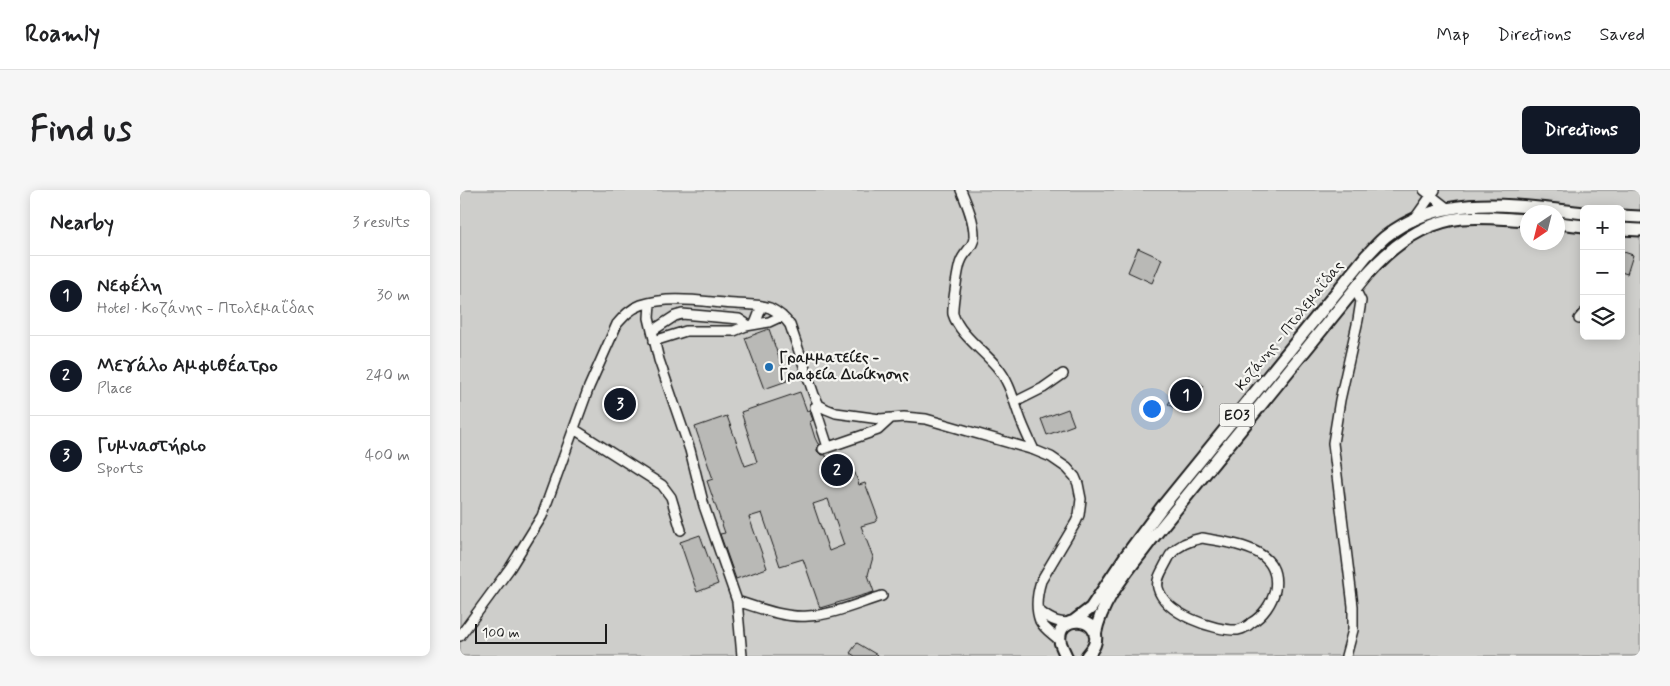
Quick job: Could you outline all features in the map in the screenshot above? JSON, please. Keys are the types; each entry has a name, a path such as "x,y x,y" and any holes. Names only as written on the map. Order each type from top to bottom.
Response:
{"main road":[{"name":"Κοζάνης - Πτολεμαΐδας","path":"1072,622 1091,608 1162,506 1366,256 1385,237 1412,221 1447,208 1476,204 1580,212"},
{"path":"1625,216 1640,217"},
{"name":"Κοζάνης - Πτολεμαΐδας","path":"1095,635 1100,614 1125,574 1179,504 1377,262 1412,235 1451,220 1469,218 1520,220"},
{"path":"1565,224 1580,226"},
{"path":"1625,229 1640,230"},
{"path":"1072,622 1081,621 1088,624 1093,629 1095,635"},
{"name":"ΕΟ3","path":"1072,622 1062,630 1063,649 1069,654 1082,655 1095,645 1095,635"}],"street":[{"path":"961,190 970,216 974,237 970,248 964,254 959,264 953,313 957,322 970,339 1004,375 1034,450"},
{"path":"1412,221 1430,192 1447,208"},
{"path":"1346,656 1353,630 1353,606 1333,443 1361,301 1355,289"},
{"path":"460,636 510,568 542,516 589,386 617,324 631,310 650,303 662,300 689,300 762,306 782,316 790,326 814,395 819,405 826,409 836,413 880,419 904,417 926,419 1034,450 1060,462 1067,468 1078,484 1081,499 1080,515 1042,581 1038,593 1040,622 1063,649"},
{"path":"650,303 649,318 654,340 690,450 704,506 737,601 742,656"},
{"path":"750,325 762,306"},
{"path":"652,330 675,316 682,314 739,319 750,325"},
{"path":"654,340 686,330 734,331 750,325 769,322 782,316"},
{"path":"663,324 667,336"},
{"path":"1015,402 1044,388 1063,374"},
{"path":"819,405 815,407 826,448 878,430 890,419"},
{"path":"574,429 662,484 671,497 681,530"},
{"path":"1202,538 1260,553 1269,561 1276,573 1274,595 1268,606 1261,617 1240,630 1198,622 1177,611 1166,602 1158,588 1159,577 1171,554 1193,540 1202,538"},
{"path":"737,601 770,611 808,616 882,596"},
{"path":"1038,610 1053,621 1060,623 1072,622"}],"shaded area":[{"path":"460,190 1640,190 1640,656 460,656"}],"building":[{"path":"1138,248 1162,259 1152,283 1128,272"},
{"path":"1625,252 1633,255 1627,274 1625,273"},
{"name":"Γραμματείες - Γραφεία Διοίκησης","path":"769,329 787,381 764,389 745,338"},
{"path":"1189,375 1204,386 1183,414 1168,404"},
{"path":"800,392 807,411 809,410 813,420 810,422 815,438 818,444 820,444 817,447 817,451 821,455 826,455 826,457 842,461 855,473 859,485 865,483 878,518 875,522 861,526 873,557 868,575 874,592 820,608 803,559 780,566 762,513 749,517 767,568 736,579 720,534 725,533 707,481 713,479 695,427 727,416 745,466 757,462 741,412","holes":["828,499 844,545 829,551 813,504"]},
{"path":"1068,409 1074,425 1047,435 1041,419"},
{"path":"700,535 718,584 697,592 680,542"},
{"path":"857,643 879,656 855,656 850,653"}],"place":[{"name":"Γραμματείες - Γραφεία Διοίκησης","path":"769,367"},
{"name":"Νεφέλη","path":"1186,395"},
{"name":"Γυμναστήριο","path":"620,404"},
{"name":"Μεγάλο Αμφιθέατρο","path":"837,470"}]}
